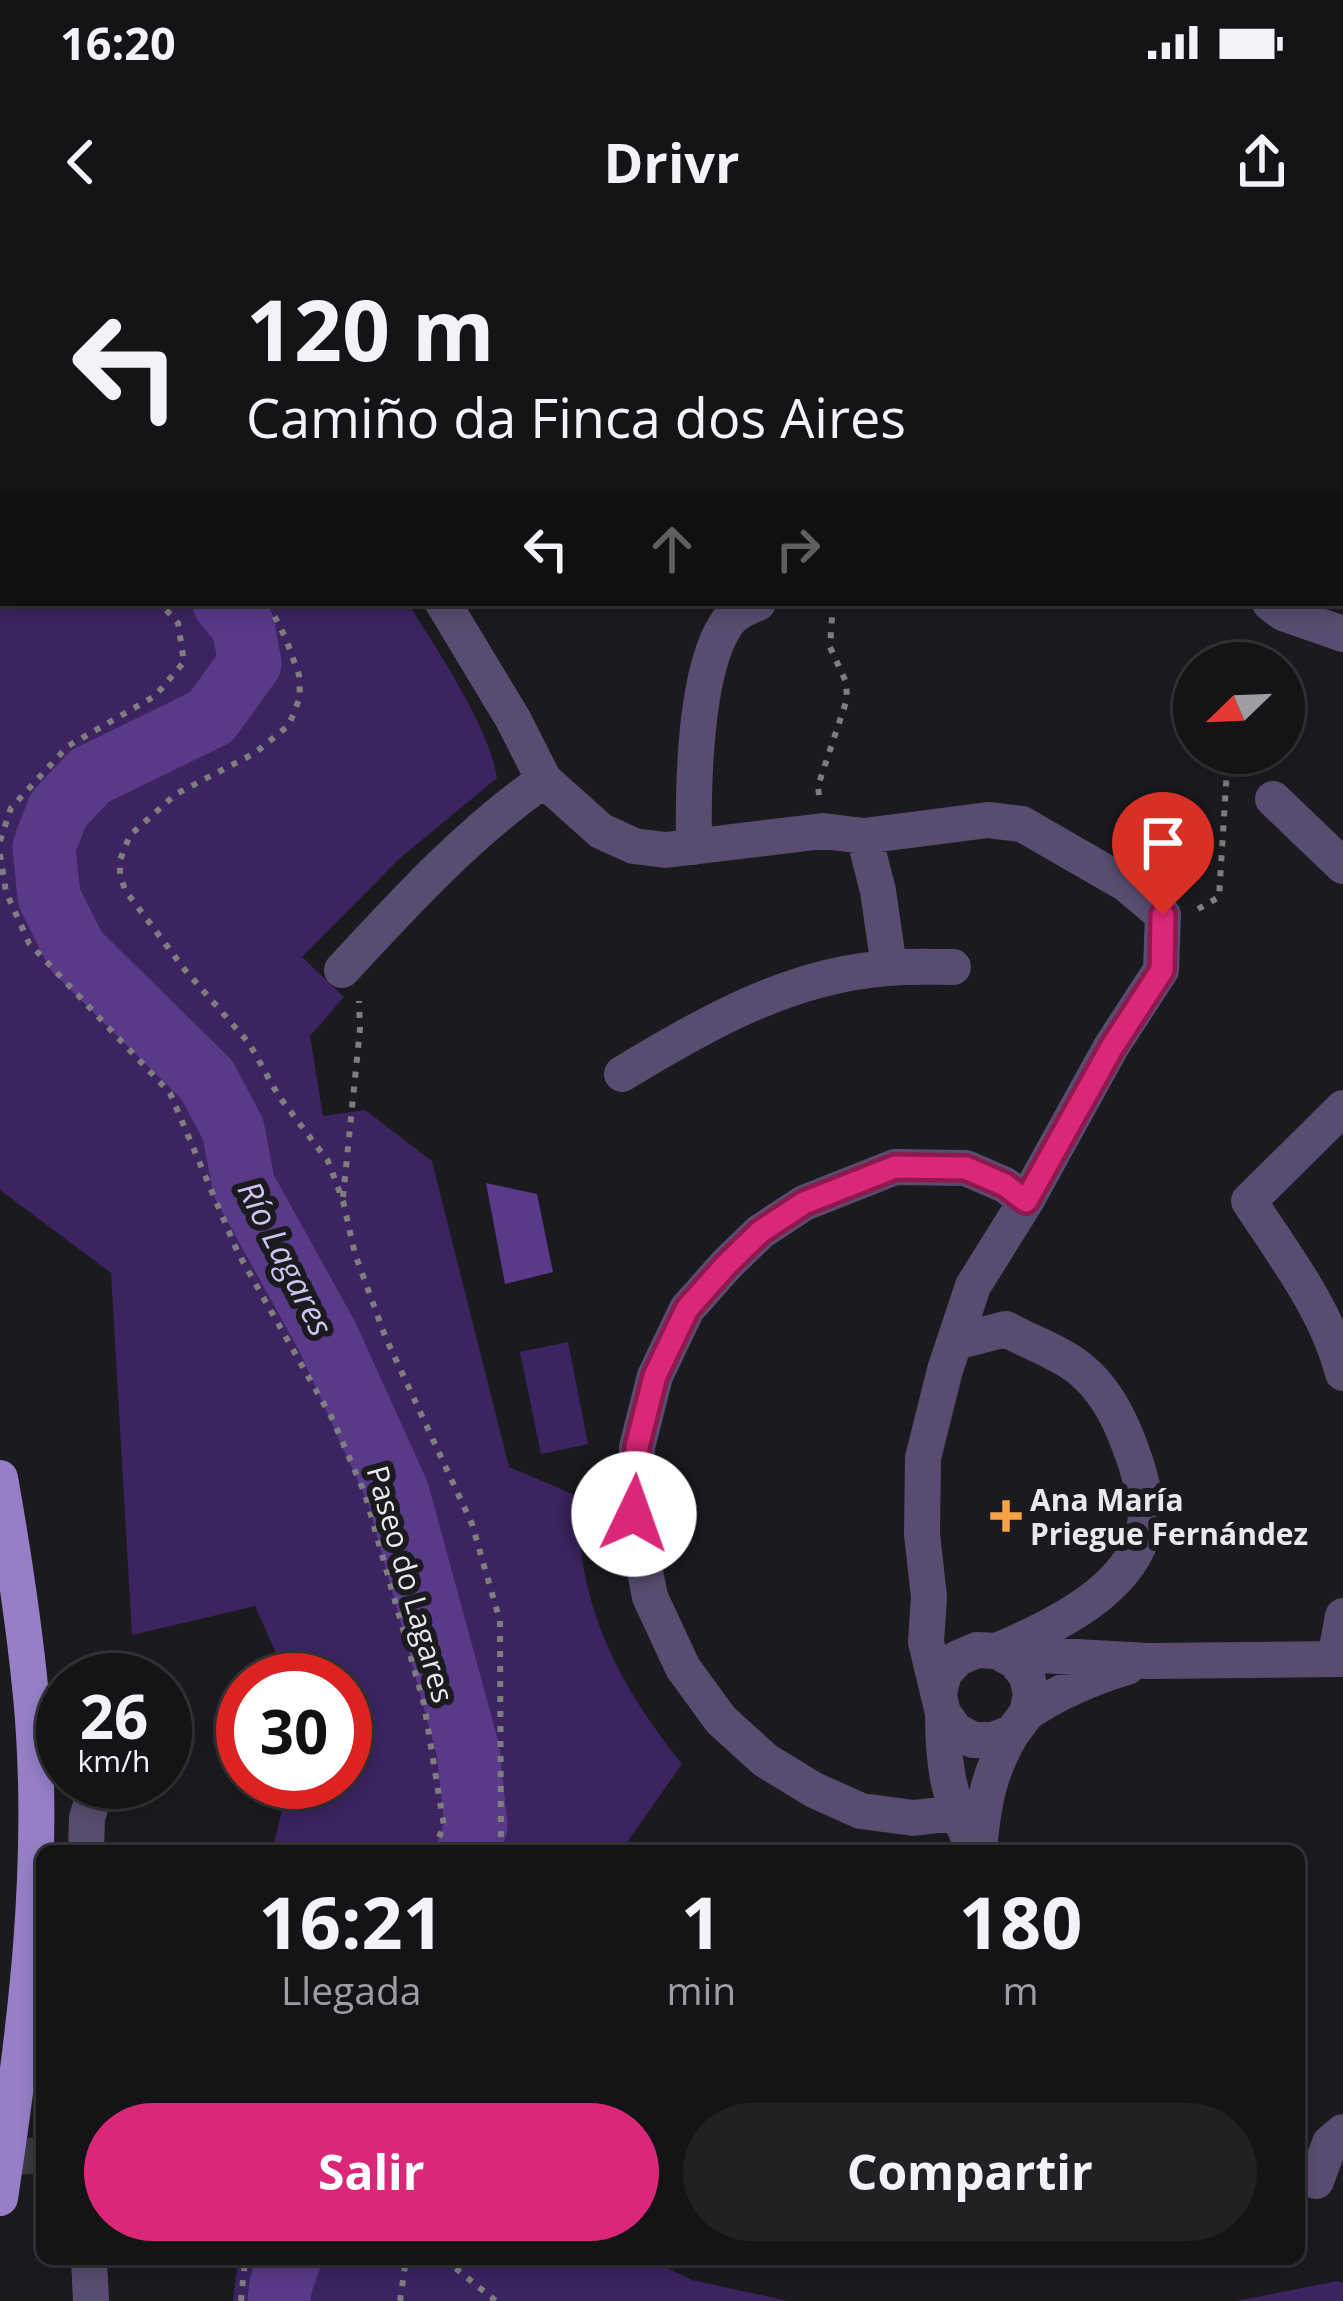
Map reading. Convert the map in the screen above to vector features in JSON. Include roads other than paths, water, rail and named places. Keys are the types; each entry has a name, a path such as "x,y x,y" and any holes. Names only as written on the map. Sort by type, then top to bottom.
{"main road":[{"path":"0,1478 32,1699 36,1800 32,1944 0,2198"}],"street":[{"path":"445,606 544,780 602,831 634,846 666,850 823,831 865,836 988,820 1022,824 1126,884 1163,915 1162,970 973,1286 922,1459 922,1534 929,1598 926,1642 941,1703 955,1730 973,1740 993,1740 1050,1697 1089,1678 1148,1660"},
{"path":"694,847 701,693 714,648 729,619 753,606"},
{"path":"1274,606 1343,634"},
{"path":"342,970 422,884 504,808 544,780"},
{"path":"1273,799 1343,866"},
{"path":"865,836 889,968"},
{"path":"622,1074 691,1032 769,995 844,974 953,967"},
{"path":"1343,1108 1249,1201 1304,1285 1343,1373"},
{"path":"956,1813 914,1818 861,1811 765,1760 722,1720 683,1668 650,1597 634,1514 637,1447 655,1376 687,1309 760,1232 804,1203 895,1167 966,1168 1005,1185 1026,1201"},
{"path":"955,1342 1006,1330 1079,1368 1114,1407 1138,1468 1145,1523 1128,1566 1090,1602 996,1654"},
{"path":"929,1598 952,1636 996,1654 1027,1676 1031,1695 995,1761 979,1845"},
{"path":"975,1845 956,1813 943,1759 944,1673 958,1658 1040,1654 1148,1660 1339,1659 1343,1616"},
{"path":"86,1845 90,1809"},
{"path":"1319,2184 1330,2143 1343,2132"},
{"path":"88,2265 91,2301"}],"waterway":[{"name":"Río Lagares","path":"226,606 243,626 250,663 211,717 90,776 58,810 44,847 49,897 76,951 207,1080 233,1129 244,1186 328,1338 398,1493 468,1750 476,1826 470,1845"},
{"name":"Río Lagares","path":"279,2301 288,2265"}],"tunnel":[{"path":"0,2158 36,2155"}],"place":[{"name":"Ana María Priegue Fernández","path":"1006,1516"}]}
